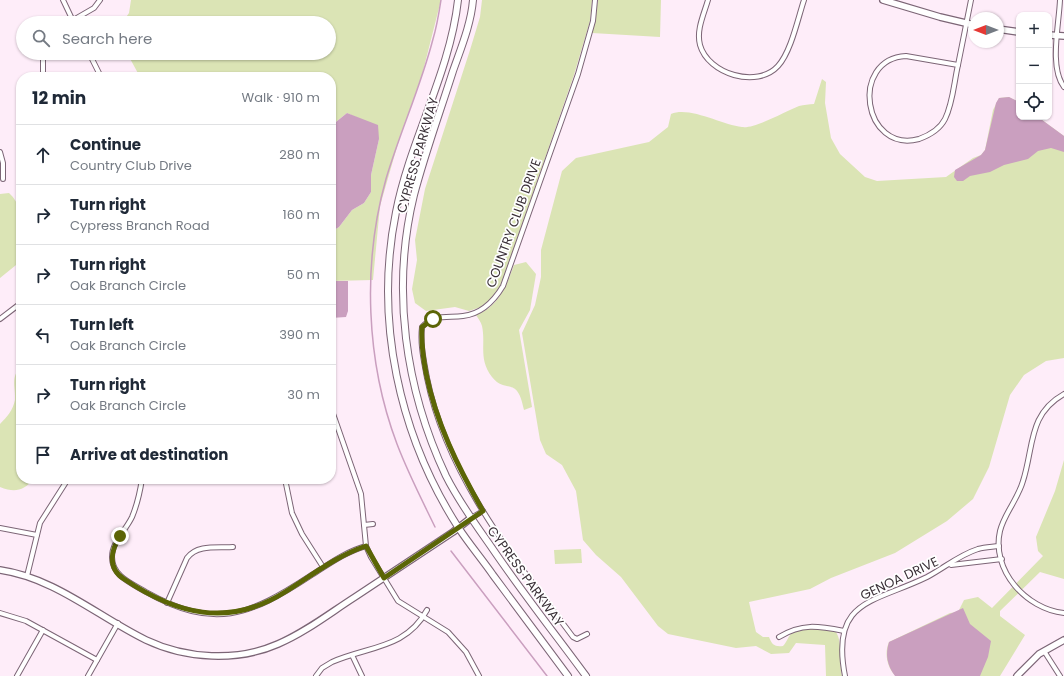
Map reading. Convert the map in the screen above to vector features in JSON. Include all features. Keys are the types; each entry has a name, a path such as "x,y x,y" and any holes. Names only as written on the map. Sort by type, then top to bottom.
{"main road":[{"name":"CYPRESS PARKWAY","path":"458,0 451,37 406,172 396,213 390,251 388,292 390,338 397,383 405,411 436,489 459,528 568,676"},
{"name":"CYPRESS PARKWAY","path":"473,0 464,38 426,154 414,196 406,237 403,284 404,318 414,390 427,430 447,477 471,518 586,676"}],"street":[{"path":"63,0 70,16"},
{"path":"82,16 94,8 100,0"},
{"name":"COUNTRY CLUB DRIVE","path":"587,634 577,639 573,637 522,569 483,511 459,469 444,434 430,392 422,349 422,327 427,322 439,317 464,316 483,310 496,297 503,286 578,74 593,21 595,0"},
{"path":"708,0 699,28 700,42 703,53 709,62 722,69 752,78 767,74 782,61 804,0"},
{"path":"883,0 966,23"},
{"path":"958,65 906,56 893,58 885,62 876,73 869,95 870,107 877,124 889,135 905,140 921,138 936,131 946,115 958,65 971,0"},
{"path":"1060,0 1061,36 1057,72 1064,87"},
{"path":"1004,30 1016,32"},
{"path":"43,60 43,72"},
{"path":"92,60 98,72"},
{"path":"0,152 4,163 3,179"},
{"path":"0,319 16,307"},
{"path":"1064,394 1048,405 1037,421 1024,479 1017,500 1002,526 999,546 1002,559 1010,579 1028,599 1046,609 1064,613"},
{"path":"336,422 359,488 366,546 394,596 403,605 437,624 457,641 466,652 479,676"},
{"path":"27,576 37,535 43,519 65,484"},
{"path":"141,484 134,512 113,549 112,563 115,570 122,578 167,603 187,610 200,613 221,614 240,612 269,602 349,551 366,546"},
{"path":"286,484 292,513 302,534 323,567"},
{"path":"0,570 27,576 54,586 147,640 173,650 210,656 235,654 266,648 290,638 384,578 483,511"},
{"path":"364,525 373,524"},
{"path":"0,528 37,535"},
{"name":"GENOA DRIVE","path":"845,676 843,653 844,631 856,610 864,604 925,578 970,552 999,546"},
{"path":"167,603 187,558 192,552 203,548 233,547"},
{"name":"GENOA DRIVE","path":"948,566 1002,559"},
{"path":"316,676 322,668 332,662 401,638 416,627 427,610"},
{"path":"0,613 26,621 97,660"},
{"path":"88,676 118,623"},
{"path":"779,637 792,629 811,626 821,626 844,631"},
{"path":"17,676 43,630"},
{"path":"1017,676 1027,664 1044,651 1064,640"},
{"path":"1044,651 1060,676"},
{"path":"352,655 362,676"}],"green space":[{"path":"131,0 441,0 422,75 399,140 380,206 373,280 336,281 336,229 352,210 364,203 371,192 371,175 379,139 358,118 347,113 336,122 336,72 137,72 131,60 336,60 336,16 127,16 129,13"},
{"path":"482,0 592,0 590,21 574,75 501,285 494,296 481,307 469,311 455,307 426,311 415,303 412,289 417,260 415,240 425,189 480,17"},
{"path":"598,0 661,0 660,37 592,33"},
{"path":"822,79 826,82 825,103 831,138 840,154 865,177 877,181 946,177 973,158 981,155 985,150 993,110 999,98 1009,97 1016,100 1016,120 1042,120 1064,136 1064,358 1046,361 1024,375 1010,395 989,467 973,499 947,521 895,553 831,578 810,589 749,602 756,632 763,637 769,637 771,642 776,646 783,646 792,633 802,629 836,632 840,647 842,676 826,676 825,645 796,643 789,653 771,654 756,646 736,648 668,634 658,626 621,577 596,555 583,540 576,491 562,465 546,454 540,440 522,333 535,305 541,277 541,250 562,171 576,158 649,142 668,127 671,114 679,112 697,114 734,126 748,127 799,106 814,104"},
{"path":"9,193 16,202 16,265 0,278 0,194"},
{"path":"526,262 536,274 530,310 519,330 532,407 524,410 518,392 514,388 497,382 488,370 485,364 483,352 482,326 476,315 484,311 496,301 505,288 514,265"},
{"path":"16,375 16,484 28,484 18,490 10,490 0,487 0,424 5,419 14,404"},
{"path":"1064,460 1064,579 1040,572 1000,611 1000,616 1025,635 1000,676 896,676 890,669 887,660 887,646 889,642 950,613 958,612 964,600 978,597 992,608 1043,556 1038,551 1036,537 1055,491"},
{"path":"581,549 582,563 555,564 554,550"}],"shaded area":[{"path":"1009,97 1016,100 1016,120 1042,120 1064,136 1064,152 1051,148 1038,151 1028,159 1004,165 990,172 970,176 963,181 957,181 954,177 955,170 981,155 985,150 996,103 999,98"},
{"path":"347,113 378,125 379,139 371,175 371,192 364,203 352,210 336,229 336,122"},
{"path":"336,281 348,281 348,311 346,317 336,318"},
{"path":"963,608 970,624 991,641 988,657 980,676 895,676 890,668 888,660 887,651 889,642"}],"waterway":[{"path":"435,527 401,455 387,413 379,380 374,347 371,313 371,279 373,245 378,211 386,179 428,57 436,29 441,0"},
{"path":"451,551 547,676"}],"route":[{"path":"120,536 113,549 112,559 115,570 122,578 172,606 194,612 221,614 248,610 269,602 349,551 366,546 384,578 459,528 471,518 483,511 459,469 444,434 430,392 421,336 422,327 433,319"}]}
